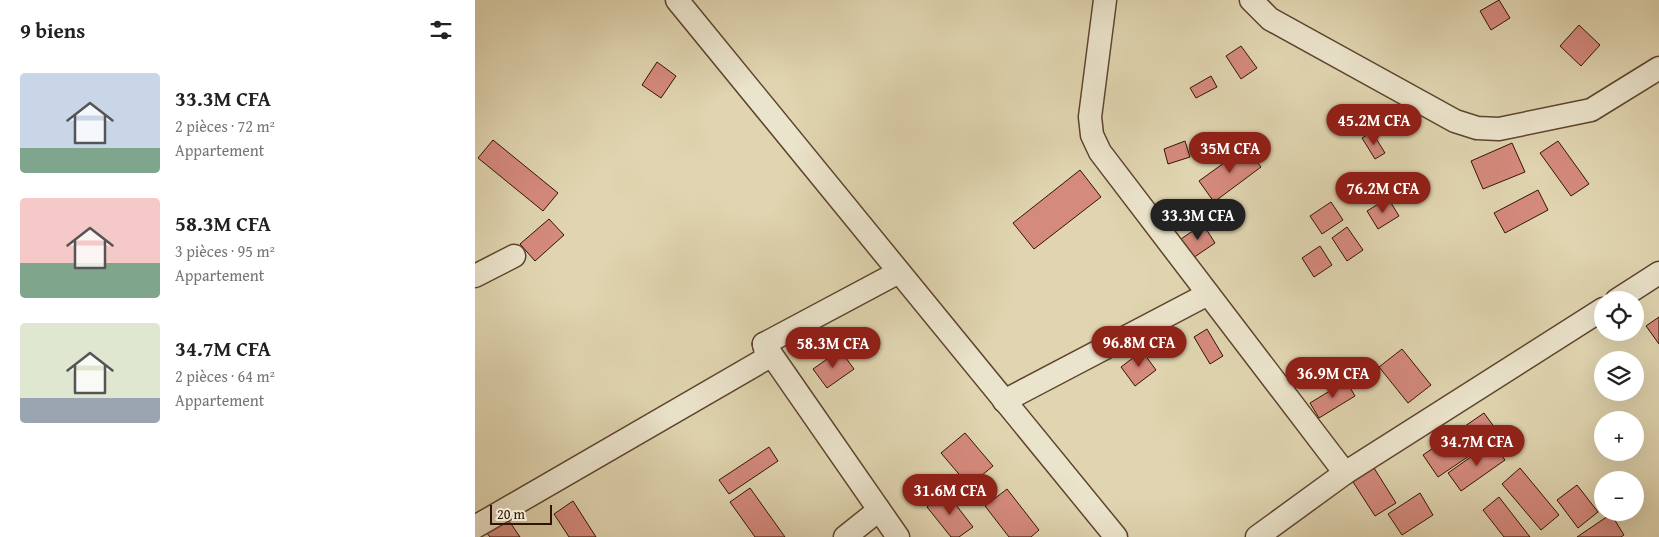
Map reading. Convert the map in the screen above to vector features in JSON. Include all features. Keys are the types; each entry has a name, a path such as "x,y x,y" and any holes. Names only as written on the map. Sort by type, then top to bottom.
{"street":[{"path":"677,0 1116,537"},
{"path":"1105,0 1090,117 1092,135 1100,152 1345,473"},
{"path":"1251,0 1270,19 1455,121 1477,128 1499,129 1591,110 1659,68"},
{"path":"475,276 514,256"},
{"path":"764,344 899,272"},
{"path":"1631,291 1659,273"},
{"path":"1004,400 1208,294"},
{"path":"1257,537 1345,473 1594,315"},
{"path":"764,344 898,537"},
{"path":"475,527 767,358 764,344"},
{"path":"845,537 879,510"}],"building":[{"path":"1499,0 1510,18 1491,30 1480,11"},
{"path":"1579,25 1600,45 1581,66 1560,46"},
{"path":"1241,46 1257,68 1241,79 1226,56"},
{"path":"657,62 676,76 661,98 642,85"},
{"path":"1211,76 1217,87 1196,98 1190,88"},
{"path":"1372,132 1385,153 1375,159 1362,138"},
{"path":"493,140 558,193 543,211 478,158"},
{"path":"1185,141 1190,157 1168,164 1164,149"},
{"path":"1558,141 1589,184 1571,196 1540,153"},
{"path":"1512,143 1525,172 1483,189 1471,161"},
{"path":"1246,147 1261,167 1214,202 1199,181"},
{"path":"1080,170 1101,197 1034,249 1013,223"},
{"path":"1538,190 1548,210 1505,233 1494,213"},
{"path":"1388,198 1399,216 1378,229 1367,211"},
{"path":"1331,202 1343,220 1322,234 1310,216"},
{"path":"549,219 564,235 535,261 520,244"},
{"path":"1203,224 1215,243 1193,258 1181,239"},
{"path":"1347,227 1363,250 1347,261 1332,238"},
{"path":"1320,246 1332,265 1314,277 1302,258"},
{"path":"1659,317 1659,344 1646,326"},
{"path":"1207,329 1223,356 1210,364 1194,337"},
{"path":"1402,349 1431,385 1408,403 1379,367"},
{"path":"840,350 854,369 827,388 813,369"},
{"path":"1142,351 1156,370 1135,386 1121,367"},
{"path":"1346,381 1355,396 1319,418 1310,403"},
{"path":"1484,413 1500,435 1438,477 1423,455"},
{"path":"965,433 993,466 969,486 941,453"},
{"path":"1492,442 1505,460 1461,491 1448,473"},
{"path":"769,447 778,461 729,494 719,480"},
{"path":"1374,468 1396,503 1375,516 1353,482"},
{"path":"1520,468 1559,515 1541,530 1502,484"},
{"path":"1577,485 1594,507 1594,515 1578,528 1557,500"},
{"path":"750,488 785,537 755,537 730,502"},
{"path":"1007,489 1039,530 1031,537 1009,537 985,506"},
{"path":"946,492 973,527 959,537 951,537 927,507"},
{"path":"1420,493 1433,515 1402,535 1388,514"},
{"path":"1499,497 1530,537 1504,537 1483,510"},
{"path":"573,501 596,537 569,537 554,514"},
{"path":"507,518 520,537 490,537 486,532"},
{"path":"1601,521 1615,521 1624,535 1621,537 1577,537"}]}
